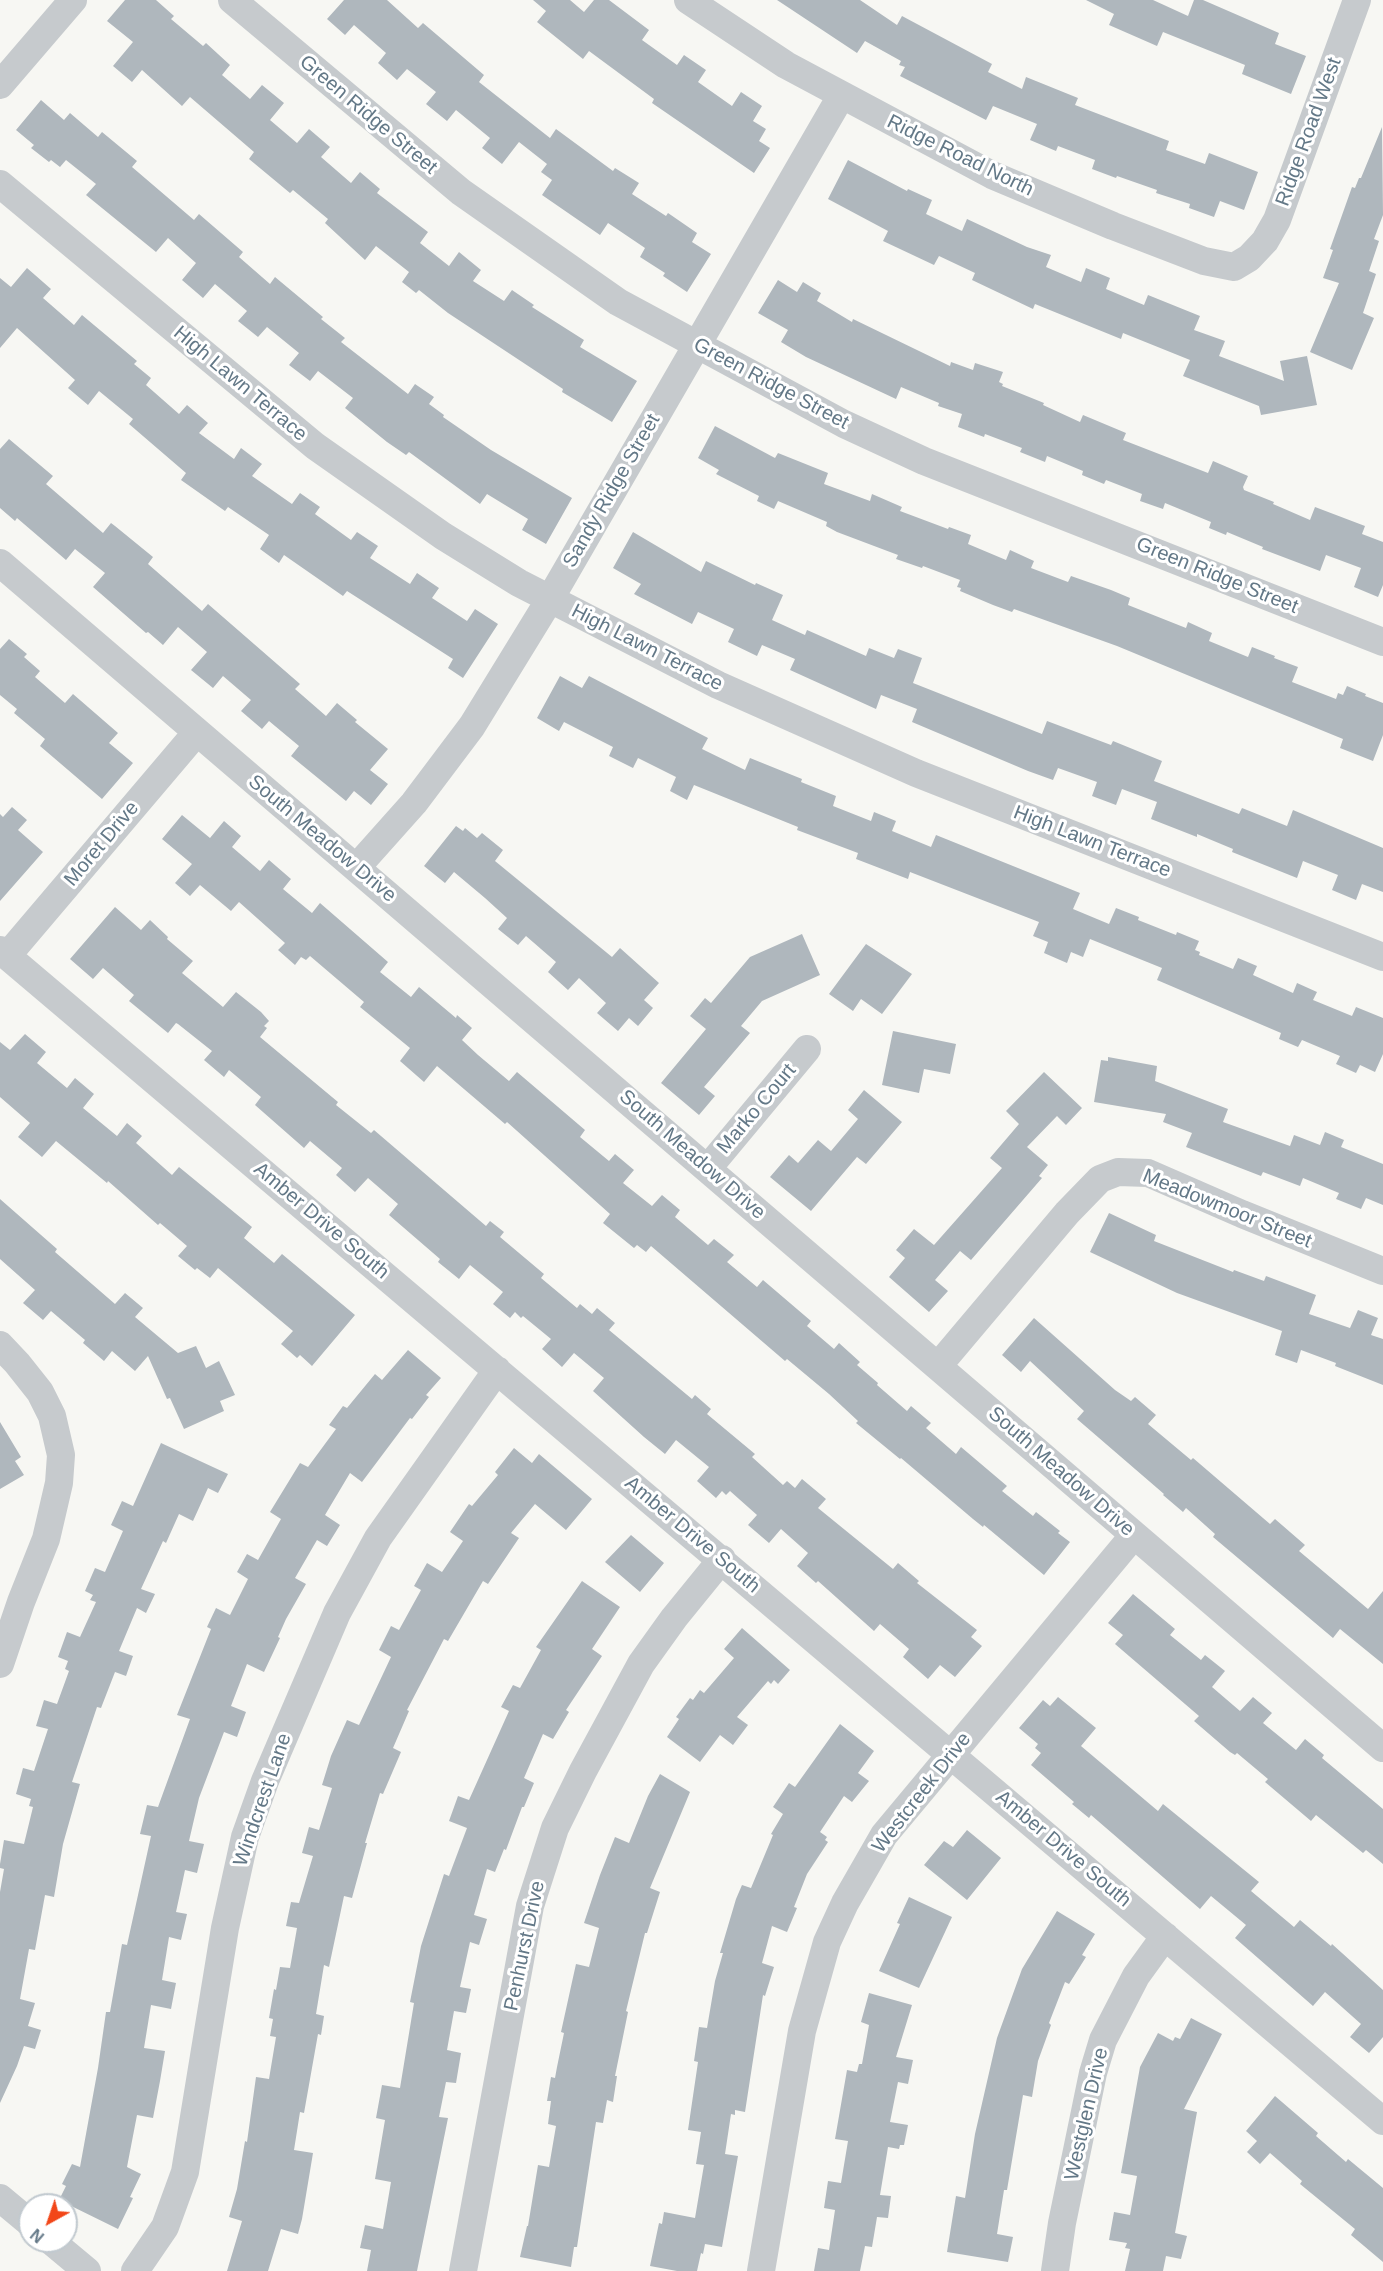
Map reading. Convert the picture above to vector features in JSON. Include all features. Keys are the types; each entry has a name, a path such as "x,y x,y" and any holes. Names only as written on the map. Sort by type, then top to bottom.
{"street":[{"path":"0,85 73,0"},
{"name":"Green Ridge Street","path":"232,0 461,192 618,302 844,424 924,460 1383,642"},
{"name":"Ridge Road North","path":"688,0 786,65 992,175 1204,261 1234,267 1250,258"},
{"name":"Ridge Road West","path":"1250,258 1265,241 1277,220 1357,0"},
{"name":"Sandy Ridge Street","path":"356,868 414,803 472,726 550,599 841,96"},
{"name":"High Lawn Terrace","path":"0,184 315,446 443,536 519,583 718,685 916,773 1383,957"},
{"name":"South Meadow Drive","path":"0,563 1383,1748"},
{"name":"Moret Drive","path":"4,953 197,732"},
{"name":"Amber Drive South","path":"4,953 1383,2121"},
{"name":"Marko Court","path":"708,1168 807,1049"},
{"name":"Meadowmoor Street","path":"938,1366 1067,1213 1100,1179 1118,1172 1148,1173 1383,1271"},
{"path":"0,1345 40,1392 52,1416 61,1455 59,1483 46,1539 0,1664"},
{"name":"Windcrest Lane","path":"135,2271 165,2227 185,2172 225,1928 245,1837 265,1781 337,1613 378,1538 497,1370"},
{"name":"Westcreek Drive","path":"761,2271 802,2031 827,1941 845,1903 884,1834 1134,1535"},
{"name":"Penhurst Drive","path":"463,2271 530,1906 555,1828 641,1664 674,1618 722,1560"},
{"name":"Westglen Drive","path":"1055,2271 1062,2223 1093,2073 1103,2040 1136,1976 1165,1936"},
{"path":"0,2198 18,2213"},
{"path":"65,2253 87,2271"}],"building":[{"path":"125,0 156,0 174,16 171,19 203,46 206,43 230,65 222,75 250,99 262,85 284,103 270,120 297,143 309,129 330,147 321,157 351,183 360,172 380,189 377,193 428,232 420,243 449,266 459,252 481,270 473,281 504,301 512,290 534,305 532,307 584,340 580,347 637,381 612,422 562,392 563,389 448,313 419,290 416,293 402,282 409,272 376,246 365,260 325,223 328,219 293,190 290,193 249,159 254,152 190,97 182,106 142,70 132,82 113,66 133,42 107,21"},
{"path":"344,0 387,0 418,28 423,23 484,75 479,82 550,138 556,129 613,171 615,168 639,183 632,194 666,216 668,213 697,233 692,242 711,254 687,292 663,276 665,273 640,257 645,248 608,223 600,235 542,195 552,180 541,172 547,164 519,142 502,164 482,148 490,138 456,110 447,121 426,104 436,92 407,69 397,80 378,63 386,53 354,25 345,35 327,19"},
{"path":"533,0 570,0 584,12 594,0 609,0 649,30 642,40 677,65 684,55 706,70 698,82 732,106 741,92 762,106 753,121 766,129 759,141 770,148 754,173 652,103 654,99 589,51 583,59 537,22 546,11"},
{"path":"777,0 860,0 897,25 902,16 992,64 988,72 1022,89 1026,77 1078,98 1075,105 1169,141 1166,150 1205,164 1209,153 1258,172 1244,210 1220,201 1214,217 1189,208 1190,204 1156,193 1157,190 1092,169 1095,160 1058,146 1056,151 1030,140 1037,124 993,106 986,120 900,76 905,67 899,65 901,61 865,41 857,53"},
{"path":"1086,0 1153,0 1188,16 1194,0 1203,0 1279,33 1275,44 1306,56 1291,94 1242,74 1245,65 1163,32 1157,46 1109,25 1114,14"},
{"path":"41,100 64,120 70,113 98,137 102,132 137,161 132,167 194,220 199,214 243,252 239,257 270,284 275,277 345,338 341,342 408,394 415,384 434,397 429,404 444,415 443,417 491,450 572,498 546,544 522,530 528,519 487,494 480,504 409,452 406,455 387,442 345,408 353,398 318,371 310,381 289,365 299,353 267,327 258,337 238,321 247,311 215,284 203,298 182,280 196,263 168,238 156,252 86,195 96,184 66,160 60,167 51,160 49,162 31,148 34,145 16,130"},
{"path":"1382,127 1383,215 1374,239 1379,241 1369,271 1376,274 1363,313 1374,318 1352,370 1310,352 1339,283 1323,278 1333,250 1330,249 1352,187 1355,188 1361,178"},
{"path":"848,160 907,191 908,189 932,200 926,214 962,231 967,219 1027,247 1051,255 1046,267 1081,282 1086,268 1110,278 1106,289 1144,305 1148,295 1200,316 1194,330 1225,341 1219,356 1284,381 1280,361 1307,356 1317,405 1261,415 1259,406 1183,376 1190,360 1123,333 1121,339 1035,304 1033,309 972,280 975,273 939,256 934,265 883,241 888,231 828,199"},
{"path":"27,268 51,289 43,298 74,325 82,315 137,361 134,364 151,378 146,385 179,414 187,405 208,423 199,433 234,459 241,448 262,464 252,476 292,504 300,493 320,507 315,514 351,540 357,532 378,546 370,558 410,584 417,573 439,588 432,598 467,621 475,609 498,624 463,678 448,668 453,659 347,591 343,596 284,555 279,563 260,549 269,535 228,507 225,511 181,480 186,473 129,424 133,419 99,391 88,405 68,388 75,380 17,328 0,348 0,278 11,287"},
{"path":"778,280 797,292 803,282 821,293 817,301 852,322 853,319 950,366 951,362 973,370 975,363 1003,372 999,382 1003,384 1002,386 1044,403 1043,405 1080,422 1083,415 1126,433 1123,440 1208,473 1213,461 1248,476 1244,490 1310,520 1315,507 1365,526 1362,534 1383,542 1383,585 1378,597 1354,587 1361,568 1326,555 1320,571 1262,549 1263,547 1227,532 1226,535 1209,528 1211,522 1165,503 1163,509 1140,501 1142,494 1106,480 1104,484 1082,475 1083,471 1047,456 1045,462 1020,452 1022,448 958,427 962,414 938,406 939,403 901,387 896,399 806,357 781,342 788,330 758,313"},
{"path":"715,426 775,458 778,453 828,473 824,484 870,501 872,494 902,507 900,511 971,535 968,544 1006,560 1010,550 1034,561 1031,568 1068,582 1071,576 1111,590 1130,598 1128,605 1186,628 1188,622 1212,633 1209,641 1248,657 1252,647 1275,656 1274,658 1298,667 1292,682 1336,699 1338,693 1343,695 1347,686 1366,694 1365,696 1383,703 1383,735 1373,761 1340,748 1343,739 1117,646 1014,609 1012,612 993,605 960,591 961,588 957,587 960,580 896,559 898,555 837,532 826,526 827,522 778,501 774,509 757,501 759,496 716,474 719,470 698,458"},
{"path":"9,439 53,476 46,484 103,533 111,523 153,557 148,564 202,611 208,604 300,684 295,689 326,716 337,703 357,720 355,722 388,749 370,770 388,784 371,805 354,791 346,801 291,756 299,746 269,721 262,729 241,711 251,700 223,676 213,688 191,670 207,652 178,627 163,645 93,587 105,573 75,549 66,560 17,518 15,521 0,508 0,449"},
{"path":"633,532 701,572 706,561 755,585 756,583 783,595 772,620 805,635 807,630 866,656 869,648 894,658 898,649 922,658 913,683 1042,734 1047,721 1111,745 1113,741 1162,761 1154,781 1239,814 1242,808 1287,826 1293,810 1383,848 1383,892 1362,884 1356,900 1332,890 1338,875 1303,861 1297,878 1232,852 1233,849 1197,834 1197,837 1151,819 1157,802 1122,789 1116,805 1092,796 1097,782 1058,768 1053,780 1028,771 912,722 917,709 881,695 876,709 790,670 795,659 762,645 757,656 728,642 734,629 698,612 692,624 634,594 641,584 613,568"},
{"path":"9,639 27,654 24,657 40,671 35,677 65,703 73,694 118,733 109,743 133,763 102,799 40,746 45,739 14,713 17,709 0,695 0,649"},
{"path":"560,676 582,688 589,676 708,738 702,749 745,770 750,758 802,779 801,782 836,796 833,806 871,821 874,812 896,821 892,831 931,847 936,835 1080,893 1073,909 1109,924 1116,908 1139,917 1138,920 1176,935 1177,932 1199,941 1195,950 1200,952 1199,955 1233,969 1238,958 1257,966 1253,975 1293,993 1297,983 1317,992 1313,1000 1352,1016 1356,1007 1383,1018 1383,1054 1375,1072 1360,1065 1356,1073 1336,1064 1340,1056 1302,1040 1298,1047 1279,1039 1281,1033 1157,980 1162,968 1090,939 1083,957 1071,952 1067,963 1044,953 1048,942 1033,936 1039,922 910,872 908,879 856,859 858,853 797,830 798,827 694,785 687,800 670,791 676,777 638,758 633,768 609,756 613,747 564,722 559,731 537,718"},
{"path":"12,807 27,820 18,830 43,852 0,901 0,814 3,817"},
{"path":"182,815 210,838 224,821 241,836 232,847 260,871 269,860 291,879 283,889 312,913 320,903 388,962 380,972 411,997 419,987 456,1018 457,1015 472,1028 462,1040 478,1055 509,1081 517,1072 585,1130 580,1137 609,1161 615,1154 634,1170 623,1183 652,1206 662,1195 680,1210 675,1217 708,1245 714,1239 734,1255 727,1262 757,1287 763,1280 811,1321 807,1326 834,1349 839,1343 860,1362 857,1365 878,1383 877,1385 907,1411 911,1406 931,1423 926,1428 956,1454 961,1447 1007,1486 1002,1491 1033,1516 1036,1512 1060,1531 1058,1533 1070,1542 1044,1575 856,1423 858,1421 829,1394 787,1359 785,1361 651,1246 646,1252 637,1245 634,1248 603,1223 610,1214 507,1122 505,1124 437,1066 424,1082 400,1061 410,1048 360,1007 364,1002 310,956 306,960 301,957 295,965 278,950 285,943 239,902 231,911 200,885 190,896 175,883 192,864 162,839"},
{"path":"456,826 463,831 465,828 477,838 482,833 503,850 495,861 612,957 620,948 659,983 644,1000 653,1008 638,1026 629,1018 618,1031 597,1013 606,1003 579,978 568,990 548,972 556,962 526,936 518,945 498,929 507,918 485,898 454,872 445,883 424,866"},
{"path":"115,907 141,930 150,920 168,937 167,939 193,961 182,973 223,1007 236,992 261,1012 269,1021 264,1026 267,1028 260,1037 338,1102 336,1105 371,1133 374,1130 486,1226 490,1221 504,1232 500,1237 544,1274 541,1278 577,1308 580,1304 592,1314 597,1308 615,1323 609,1330 692,1399 695,1395 711,1409 707,1414 755,1454 752,1457 783,1485 787,1481 795,1488 802,1479 826,1499 818,1508 893,1569 898,1563 919,1581 917,1583 977,1630 971,1637 982,1646 955,1677 940,1665 928,1679 903,1657 909,1649 880,1624 874,1631 818,1581 816,1583 797,1566 808,1553 781,1529 769,1543 748,1525 757,1515 730,1491 726,1495 722,1491 716,1498 697,1481 709,1467 676,1440 665,1454 644,1437 593,1391 604,1378 574,1353 562,1367 542,1349 551,1339 523,1316 521,1318 515,1312 510,1318 493,1304 503,1292 470,1265 459,1279 438,1262 440,1259 389,1215 398,1204 368,1178 355,1192 336,1175 342,1168 310,1141 304,1148 255,1105 261,1097 229,1070 224,1077 204,1060 212,1051 176,1023 168,1033 129,1001 134,995 103,968 93,979 70,959"},
{"path":"802,934 820,975 762,1001 741,1026 750,1033 704,1087 715,1096 699,1115 661,1083 706,1029 690,1016 705,998 711,1003 750,957"},
{"path":"866,944 912,974 882,1014 861,999 853,1011 829,994"},
{"path":"893,1031 956,1044 950,1074 924,1069 919,1093 882,1085"},
{"path":"25,1034 46,1052 37,1063 67,1088 75,1078 94,1094 83,1108 117,1136 127,1123 142,1136 136,1143 172,1175 179,1167 252,1227 244,1238 274,1263 282,1254 355,1315 312,1366 300,1355 297,1358 281,1344 293,1331 218,1268 210,1278 197,1268 195,1270 178,1256 187,1246 160,1223 158,1225 108,1181 107,1183 56,1141 42,1157 18,1137 30,1123 0,1097 0,1042 10,1050"},
{"path":"1108,1057 1157,1066 1155,1081 1228,1109 1223,1122 1290,1146 1294,1135 1320,1145 1325,1132 1344,1140 1341,1147 1383,1164 1383,1205 1366,1198 1361,1209 1336,1199 1339,1193 1303,1178 1300,1186 1263,1172 1261,1176 1186,1147 1192,1133 1163,1122 1166,1114 1094,1102 1101,1060 1108,1061"},
{"path":"1044,1072 1082,1108 1066,1125 1057,1116 1027,1147 1048,1165 1039,1176 1042,1178 971,1260 960,1251 935,1280 948,1291 929,1312 889,1277 905,1258 896,1250 914,1229 934,1245 1002,1168 990,1158 1019,1124 1006,1111"},
{"path":"864,1090 902,1122 866,1164 857,1157 811,1211 770,1177 789,1155 798,1163 818,1140 831,1151 858,1119 848,1110"},
{"path":"0,1199 57,1249 55,1252 115,1304 125,1293 143,1308 135,1317 178,1353 196,1346 206,1368 219,1361 235,1395 220,1401 224,1411 184,1429 170,1398 167,1399 148,1356 135,1371 112,1351 104,1361 83,1343 85,1340 51,1311 43,1320 23,1303 35,1290 0,1259"},
{"path":"1109,1213 1156,1235 1154,1241 1233,1272 1234,1270 1264,1281 1266,1276 1316,1295 1309,1314 1350,1328 1358,1310 1378,1318 1371,1335 1383,1339 1383,1385 1301,1350 1297,1363 1275,1355 1282,1331 1177,1293 1090,1252"},
{"path":"1034,1318 1115,1390 1131,1401 1135,1397 1156,1415 1148,1424 1191,1460 1193,1458 1270,1524 1275,1519 1305,1545 1299,1551 1368,1609 1383,1591 1383,1664 1340,1629 1333,1638 1213,1537 1215,1534 1186,1508 1183,1512 1163,1495 1077,1419 1084,1411 1030,1361 1021,1372 1002,1355"},
{"path":"408,1350 441,1378 426,1395 429,1397 412,1419 410,1418 362,1482 350,1473 325,1515 340,1525 327,1546 317,1540 295,1578 306,1584 286,1619 264,1672 247,1664 231,1706 246,1712 237,1737 224,1732 199,1798 189,1841 204,1844 197,1873 185,1870 176,1912 187,1914 181,1940 169,1937 162,1980 176,1983 171,2009 151,2005 144,2048 165,2051 160,2081 153,2118 137,2115 127,2167 141,2174 130,2197 133,2198 118,2229 78,2209 78,2193 62,2193 66,2186 62,2184 72,2164 80,2167 106,2012 110,2012 122,1944 127,1945 151,1836 140,1834 147,1805 158,1807 190,1719 177,1715 211,1629 207,1627 216,1608 230,1615 248,1579 237,1572 247,1554 258,1560 281,1519 270,1512 300,1463 308,1467 336,1429 329,1425 343,1406 347,1408 375,1374 382,1380"},
{"path":"0,1422 21,1457 15,1461 24,1475 0,1489"},
{"path":"161,1443 228,1474 218,1493 208,1488 193,1521 179,1514 166,1543 163,1541 141,1589 155,1594 146,1613 137,1608 119,1651 133,1656 126,1676 115,1672 101,1708 97,1707 72,1782 80,1784 63,1844 54,1897 45,1895 35,1950 29,1949 20,1999 35,2003 28,2026 41,2030 35,2049 24,2046 0,2103 0,1892 4,1869 0,1868 0,1864 4,1840 24,1844 33,1807 29,1806 31,1799 16,1794 23,1768 34,1771 48,1729 36,1726 44,1700 57,1704 69,1671 65,1669 68,1661 58,1657 67,1632 80,1637 96,1602 90,1600 93,1595 85,1591 95,1568 105,1572 123,1531 111,1525 122,1501 133,1506"},
{"path":"514,1448 532,1463 539,1454 592,1499 566,1530 535,1504 511,1533 519,1538 488,1584 483,1581 448,1641 444,1639 407,1710 409,1711 393,1748 401,1752 383,1794 380,1793 352,1898 344,1896 329,1967 324,1965 316,2014 324,2016 321,2035 318,2034 304,2113 300,2112 294,2150 313,2153 298,2234 281,2229 268,2271 227,2271 242,2221 229,2217 237,2189 245,2141 247,2142 256,2077 269,2079 276,2037 270,2036 273,2019 269,2018 274,1989 276,1990 280,1967 290,1968 297,1928 286,1926 291,1902 299,1903 313,1856 302,1853 309,1827 319,1830 332,1788 322,1785 331,1756 347,1720 359,1725 391,1657 379,1650 391,1626 399,1630 421,1590 414,1586 427,1563 442,1572 463,1541 450,1532 469,1504 472,1506 498,1475 495,1472"},
{"path":"631,1535 664,1563 640,1592 605,1562"},
{"path":"582,1581 620,1607 592,1649 602,1656 566,1710 569,1712 553,1739 543,1734 524,1778 534,1783 495,1872 487,1869 474,1915 487,1919 479,1945 470,1942 460,1987 471,1989 466,2013 454,2011 447,2050 461,2053 456,2083 446,2082 439,2117 448,2118 417,2271 367,2271 371,2250 360,2248 365,2225 383,2229 391,2182 375,2179 385,2120 376,2118 382,2085 400,2088 414,2003 410,2002 421,1946 444,1874 449,1876 467,1828 449,1821 458,1796 469,1800 509,1711 501,1707 513,1685 520,1688 541,1650 536,1647"},
{"path":"1133,1594 1175,1629 1170,1635 1201,1660 1205,1655 1225,1671 1212,1687 1240,1711 1253,1697 1272,1713 1263,1723 1296,1750 1305,1739 1324,1755 1322,1758 1383,1809 1383,1864 1366,1850 1363,1853 1316,1815 1311,1821 1265,1782 1268,1779 1237,1753 1235,1755 1230,1752 1194,1721 1199,1716 1115,1644 1123,1635 1108,1623"},
{"path":"742,1628 790,1670 778,1684 774,1680 771,1684 768,1681 737,1717 748,1725 733,1745 720,1735 700,1762 667,1737 679,1719 676,1717 690,1698 693,1700 700,1690 704,1693 734,1658 724,1649"},
{"path":"1058,1697 1096,1728 1081,1746 1158,1811 1163,1804 1259,1882 1251,1891 1294,1927 1300,1920 1331,1946 1332,1944 1383,1990 1383,2037 1369,2053 1350,2037 1361,2024 1325,1992 1313,2006 1235,1938 1246,1925 1211,1896 1200,1909 1091,1815 1089,1818 1072,1804 1074,1802 1031,1765 1041,1753 1035,1748 1038,1744 1019,1728 1043,1700 1050,1706"},
{"path":"840,1724 874,1751 858,1773 869,1781 852,1802 844,1796 820,1832 827,1837 825,1840 828,1842 807,1874 787,1932 772,1926 762,1963 774,1967 765,1996 763,1995 745,2112 735,2110 735,2115 731,2114 725,2154 738,2156 722,2247 705,2244 697,2271 677,2271 650,2266 659,2223 662,2224 664,2212 695,2218 704,2165 696,2164 701,2132 688,2130 698,2062 694,2061 699,2027 707,2028 715,1981 723,1953 720,1953 736,1899 742,1885 751,1888 773,1835 771,1834 783,1814 773,1807 789,1783 795,1787"},
{"path":"660,1774 690,1792 650,1888 660,1892 647,1933 645,1933 626,2011 628,2012 615,2076 617,2076 613,2102 607,2100 603,2123 596,2122 577,2247 574,2247 571,2267 520,2257 528,2226 538,2165 549,2167 556,2126 548,2124 551,2101 547,2101 551,2077 555,2078 564,2033 561,2032 576,1964 589,1967 599,1928 584,1923 615,1837 629,1843 648,1796"},
{"path":"967,1830 1001,1858 967,1900 924,1865 944,1841 953,1847"},
{"path":"909,1897 952,1917 919,1988 879,1971 900,1924 897,1923"},
{"path":"1057,1911 1095,1934 1082,1955 1086,1957 1069,1984 1065,1982 1049,2023 1051,2025 1038,2061 1032,2097 1023,2095 997,2234 1013,2237 1008,2262 947,2252 956,2196 965,2198 975,2134 997,2038 1022,1969"},
{"path":"869,1993 912,2005 896,2057 913,2060 908,2084 898,2082 890,2122 908,2125 904,2145 900,2145 899,2149 888,2147 880,2195 891,2196 888,2218 877,2217 872,2247 865,2246 860,2271 814,2271 818,2248 829,2250 835,2210 824,2208 828,2181 841,2183 848,2141 835,2139 847,2070 857,2072 859,2064 862,2064 869,2025 861,2022"},
{"path":"1191,2018 1222,2034 1184,2109 1197,2112 1175,2233 1187,2236 1181,2259 1166,2256 1163,2271 1125,2271 1130,2249 1125,2248 1127,2243 1109,2240 1114,2212 1130,2215 1137,2176 1121,2173 1140,2067 1158,2033 1173,2041 1175,2037 1180,2039"},
{"path":"1275,2096 1318,2133 1316,2136 1346,2162 1348,2159 1383,2188 1383,2262 1351,2235 1355,2229 1300,2184 1302,2181 1270,2153 1260,2164 1247,2152 1257,2141 1246,2131"}]}
